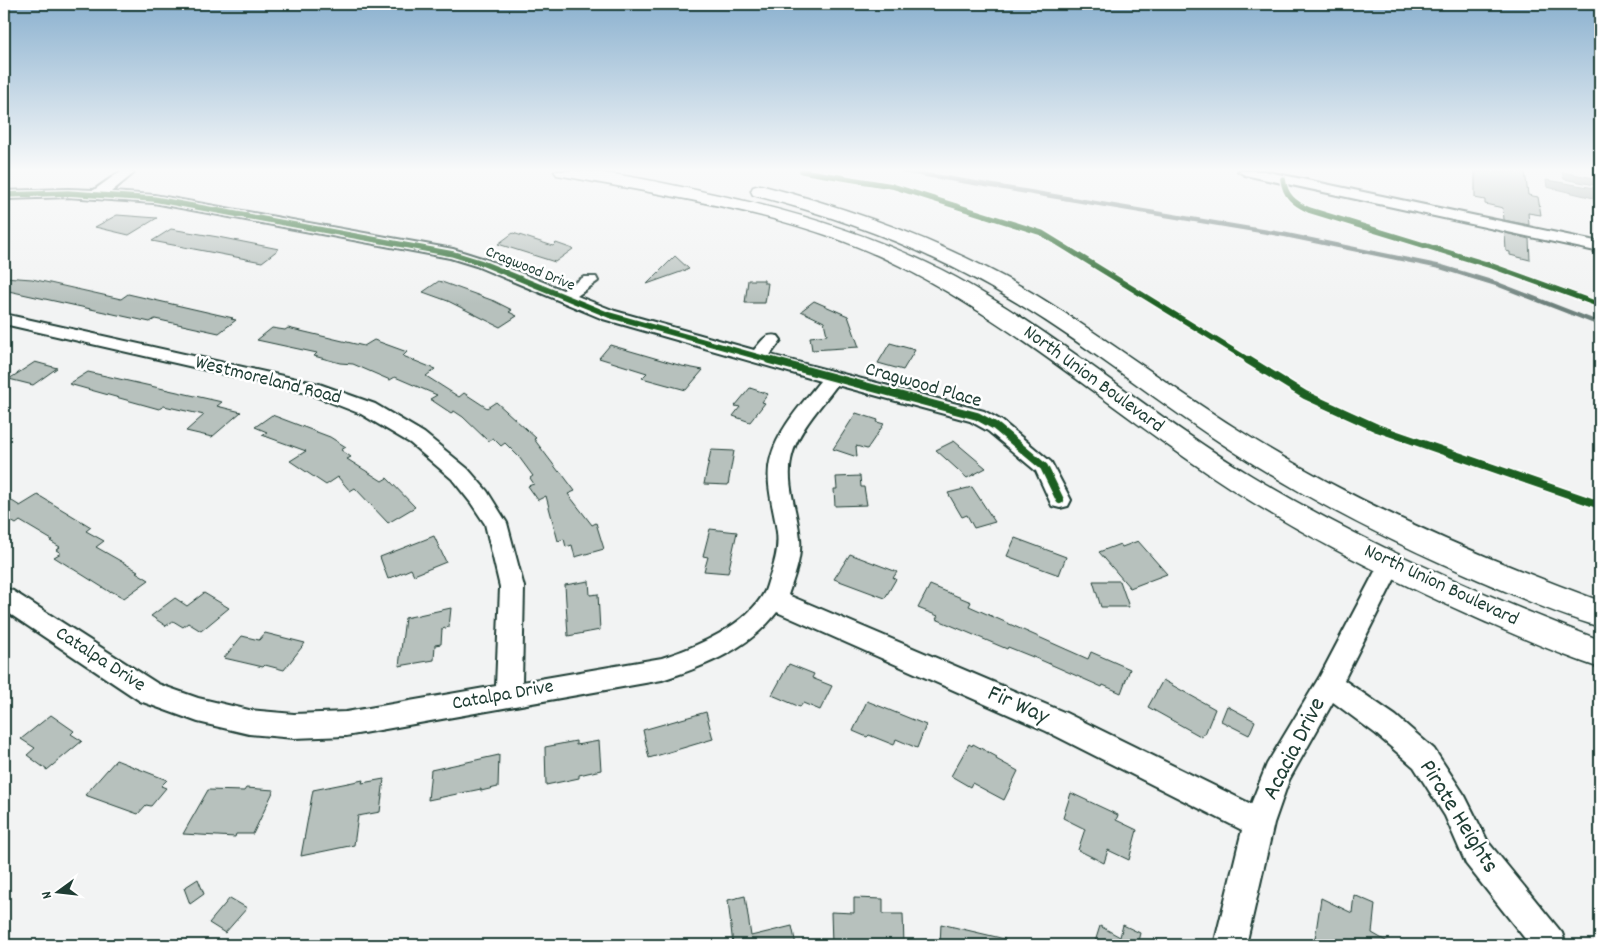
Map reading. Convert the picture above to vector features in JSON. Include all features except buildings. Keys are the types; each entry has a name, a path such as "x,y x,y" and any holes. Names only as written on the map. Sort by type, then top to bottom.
{"main road":[{"name":"North Union Boulevard","path":"779,215 828,229 904,260 945,280 997,312 1177,440 1288,511 1452,595 1600,654"},
{"name":"North Union Boulevard","path":"848,215 952,258 1029,300 1245,447 1322,492 1457,557 1600,614"}],"street":[{"name":"Cragwood Drive","path":"242,215 417,247 482,263 609,315 832,378"},
{"path":"1453,215 1600,247"},
{"path":"417,247 432,234"},
{"name":"Cragwood Drive","path":"564,297 590,281"},
{"name":"Westmoreland Road","path":"4,319 312,388 368,409 417,438 460,474 479,497 496,523 512,586 509,695"},
{"path":"758,357 772,340"},
{"name":"Catalpa Drive","path":"4,598 149,693 198,710 249,722 294,726 346,724 662,669 696,659 723,644 750,624 773,599 785,568 789,544 780,474 781,458 788,440 832,378"},
{"name":"Cragwood Place","path":"832,378 977,416 995,426 1044,467 1060,500"},
{"name":"Acacia Drive","path":"1230,945 1260,823 1277,774 1329,684 1390,564"},
{"name":"Fir Way","path":"773,599 1056,722 1260,823"},
{"name":"Pirate Heights","path":"1329,684 1386,725 1424,758 1455,806 1477,854 1550,945"}],"waterway":[{"path":"1168,215 1286,235 1441,267 1497,284 1600,324"}],"cycle path":[{"path":"243,215 453,254 482,263 609,315 832,378 977,416 995,426 1044,467 1060,500"},
{"path":"985,215 1042,233 1305,395 1337,411 1377,428 1600,505"},
{"path":"1326,215 1492,266 1600,305"}]}
